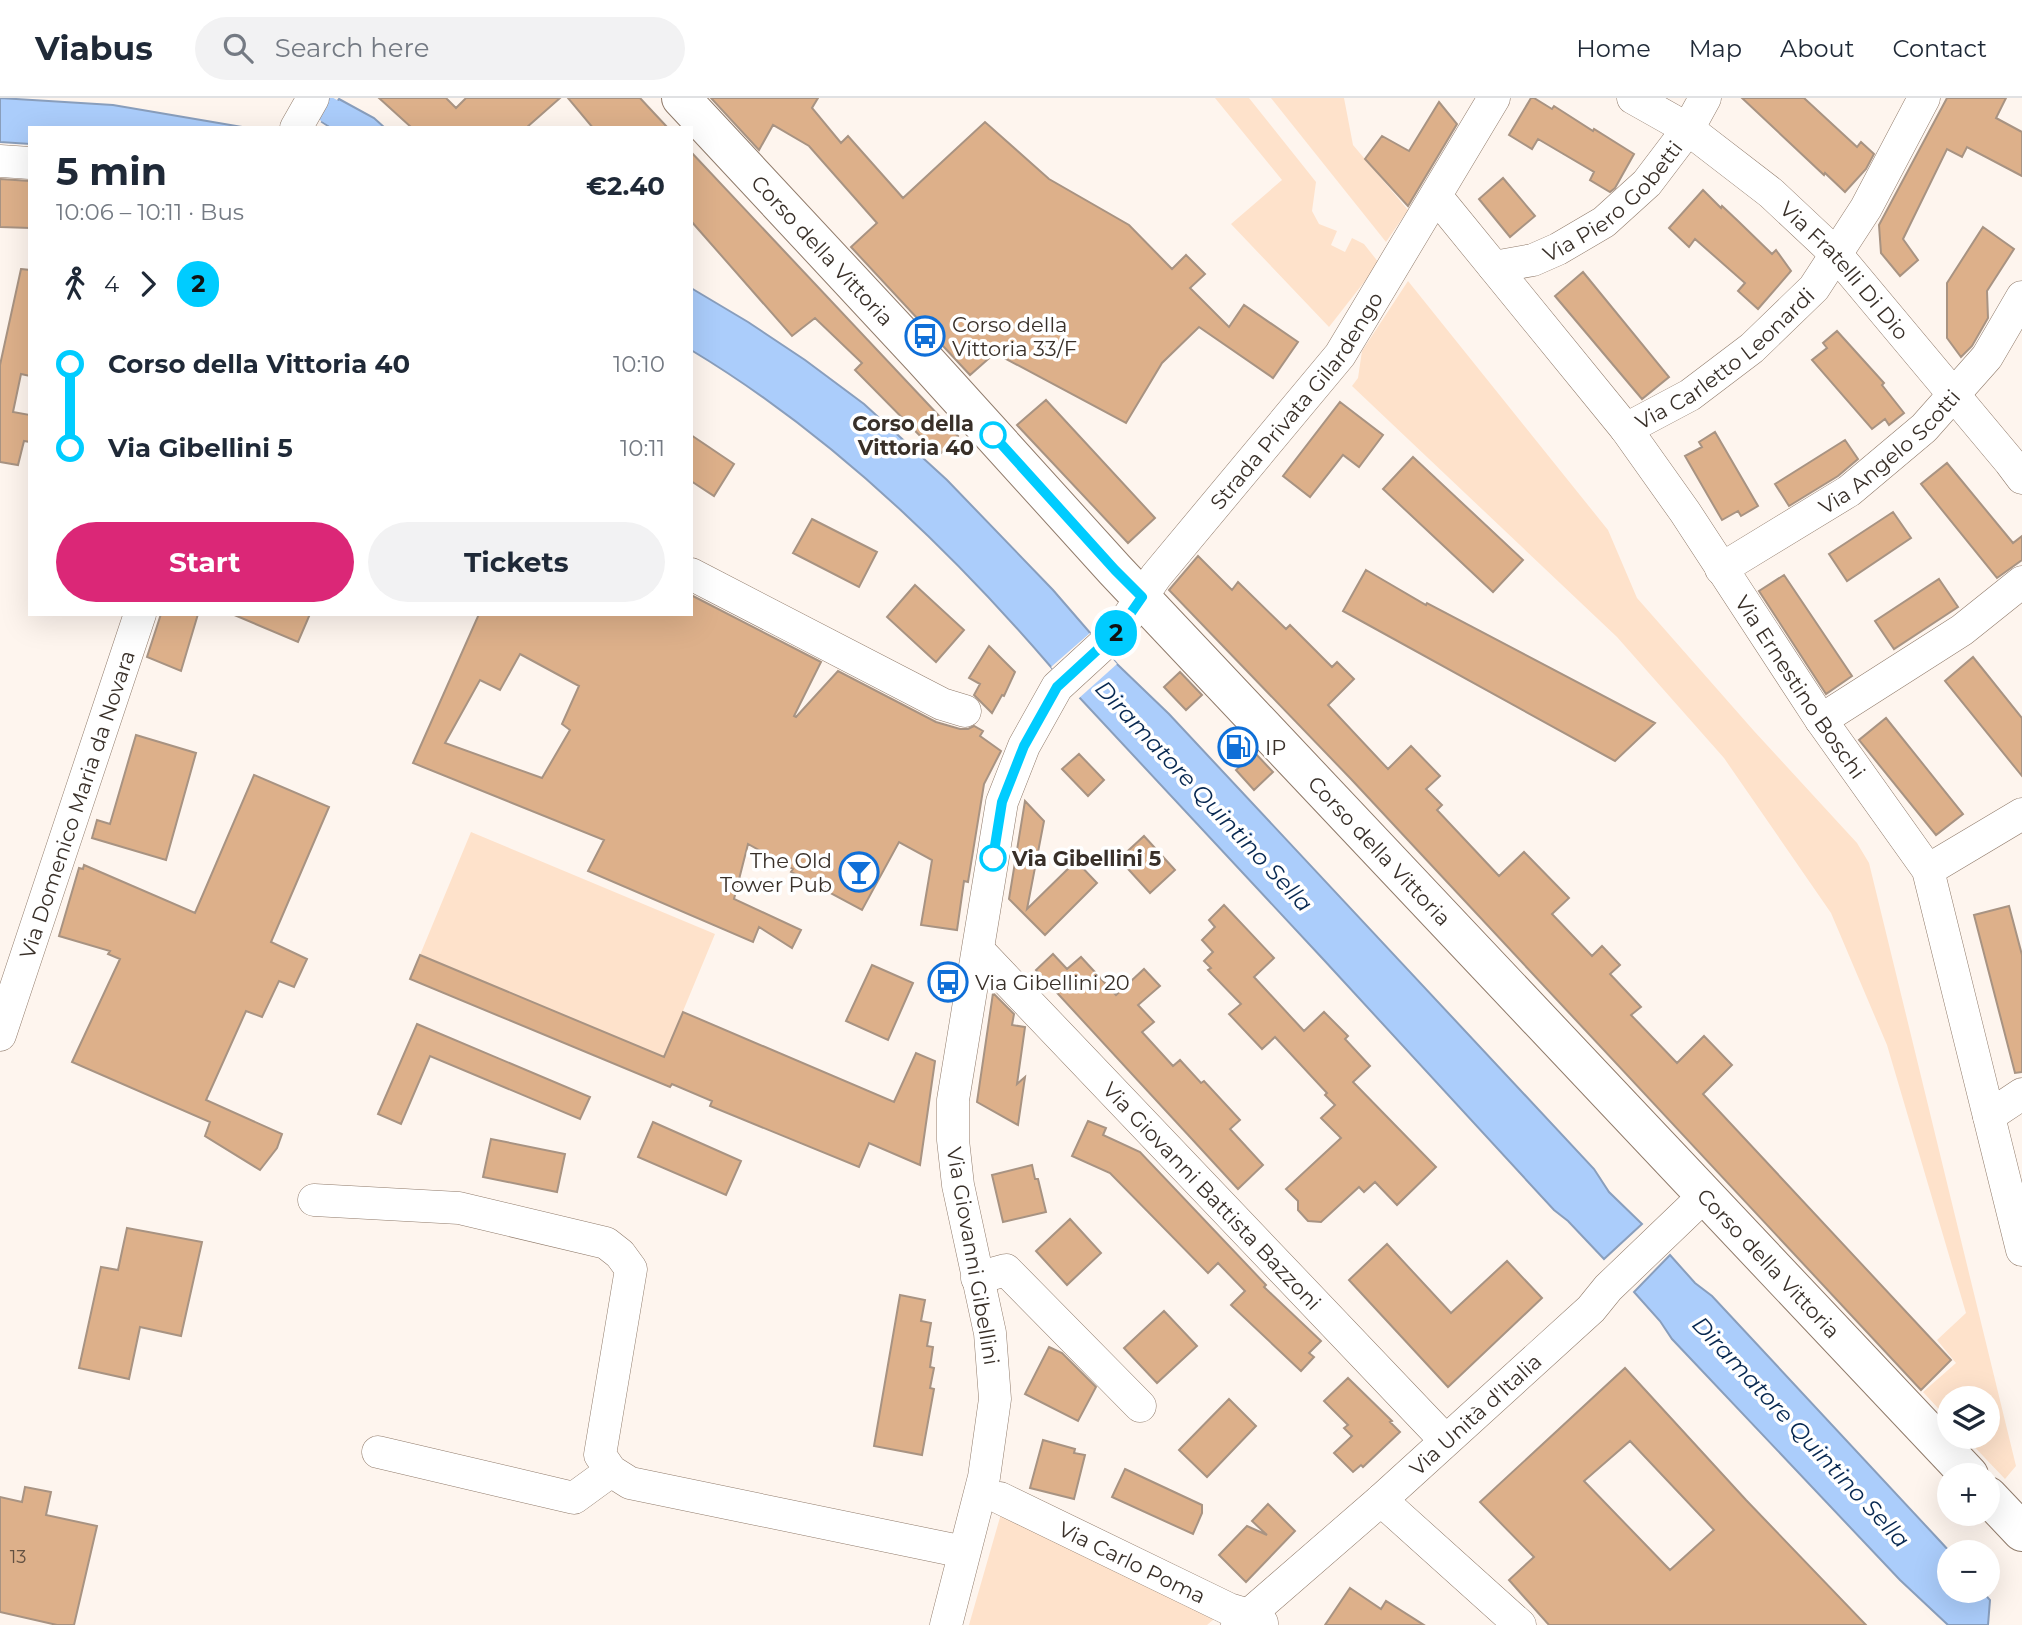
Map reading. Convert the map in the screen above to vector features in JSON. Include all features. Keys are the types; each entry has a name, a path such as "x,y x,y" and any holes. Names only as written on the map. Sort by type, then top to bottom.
{"main road":[{"name":"Corso della Vittoria","path":"681,98 923,358 1115,570 1958,1463"},
{"path":"2000,1509 2022,1532"}],"street":[{"path":"297,126 313,98"},
{"name":"Strada Privata Gilardengo","path":"1142,597 1156,576 1340,355 1494,98"},
{"name":"Via Fratelli Di Dio","path":"1633,98 1688,129 1772,193 1836,254 2022,478"},
{"name":"Via Piero Gobetti","path":"1494,267 1533,260 1558,250 1604,222 1647,183 1688,129 1705,98"},
{"name":"Via Carletto Leonardi","path":"1626,429 1690,395 1752,348 1814,288 1866,208 1924,98"},
{"path":"0,161 28,163"},
{"name":"Via Ernestino Boschi","path":"1436,196 1626,429 1685,512 1821,720 1928,870 2010,1107 2022,1250"},
{"name":"Via Angelo Scotti","path":"1721,569 1849,491 1924,428 1987,357 2022,297"},
{"path":"693,575 942,704 965,711"},
{"path":"1821,720 1962,630 2022,582"},
{"name":"Via Giovanni Gibellini","path":"946,1625 984,1478 995,1399 990,1333 958,1185 953,1140 953,1100 1002,802 1024,746 1057,687 1119,630 1142,597"},
{"name":"Via Domenico Maria da Novara","path":"0,1035 138,616"},
{"path":"1928,870 2022,814"},
{"name":"Via Giovanni Battista Bazzoni","path":"979,951 1445,1440"},
{"name":"Via Unità d'Italia","path":"1251,1622 1445,1440 1591,1309 1704,1195"},
{"path":"314,1200 459,1208 606,1243 620,1254 631,1269 600,1455 611,1471 630,1483 964,1552"},
{"path":"977,1278 1006,1270 1140,1406"},
{"path":"378,1452 574,1498 611,1471"},
{"name":"Via Carlo Poma","path":"1000,1498 1251,1622"},
{"path":"1381,1500 1520,1625"}],"shaded area":[{"path":"1215,98 1249,98 1316,182 1312,211 1319,224 1337,231 1331,245 1345,252 1352,238 1364,244 1379,263 1329,327 1231,224 1282,180"},
{"path":"1271,98 1344,98 1353,145 1408,210 1386,242"},
{"path":"1408,281 1608,530 1637,598 1857,843 1869,863 1996,1386 1937,1386 1937,1407 1923,1392 1956,1363 1937,1340 1966,1313 1887,1045 1831,913 1724,758 1617,637 1352,386 1358,378 1362,351"},
{"path":"471,832 715,934 664,1057 420,955"},
{"path":"2000,1400 2016,1466 2005,1479 2000,1474 2000,1463 1990,1463 1976,1449 2000,1449"},
{"path":"1003,1507 1220,1614 1207,1625 969,1625"}],"water":[{"path":"0,98 113,105 236,126 28,126 28,144 0,142"},
{"path":"339,99 374,118 383,126 328,126 322,122"},
{"name":"Diramatore Quintino Sella","path":"693,289 805,360 864,404 947,480 1053,590 1117,664 1169,714 1594,1169 1609,1192 1642,1224 1604,1259 1554,1210 928,535 838,455 742,382 693,351"},
{"name":"Diramatore Quintino Sella","path":"1670,1255 1695,1283 1712,1296 1939,1540 1937,1603 1990,1603 1988,1625 1948,1625 1900,1580 1672,1339 1634,1292"}],"pier":[{"path":"1090,633 1117,664 1078,699 1051,667"}],"building":[{"path":"379,98 446,98 456,108 466,98 560,98 528,126 410,126"},
{"path":"568,98 640,98 666,126 591,126"},
{"path":"711,98 818,98 812,108 841,143 848,136 903,198 985,122 1049,179 1129,225 1172,269 1186,255 1205,274 1190,288 1229,327 1244,305 1298,342 1273,378 1199,327 1162,363 1126,423 995,353 970,375 851,247 877,223 809,146 773,125 759,150"},
{"path":"1531,98 1552,109 1554,106 1634,154 1615,188 1610,192 1590,180 1594,172 1538,139 1532,149 1509,135"},
{"path":"1742,98 1804,98 1857,147 1861,142 1874,154 1866,169 1845,192"},
{"path":"1947,98 2006,98 1996,118 2022,132 2022,176 1967,147 1962,157 1947,149 1903,239 1918,260 1900,276 1881,253 1879,225"},
{"path":"1439,102 1457,124 1408,206 1365,159 1382,136 1409,151"},
{"path":"693,154 958,436 939,455 855,370 862,363 815,318 792,336 693,223"},
{"path":"1503,178 1535,216 1510,237 1479,199"},
{"path":"0,179 28,181 28,228 0,227"},
{"path":"1703,190 1772,254 1776,250 1791,271 1758,309 1738,291 1745,283 1695,239 1689,247 1669,228"},
{"path":"1983,227 2014,249 1987,291 1988,318 1972,346 1961,357 1947,338 1947,283"},
{"path":"21,269 28,270 28,376 21,374 13,412 28,415 28,442 24,441 18,465 0,462 0,365"},
{"path":"1583,272 1669,377 1642,399 1555,296"},
{"path":"1837,331 1884,383 1882,385 1904,413 1889,425 1885,419 1872,429 1812,360 1827,348 1823,343"},
{"path":"1046,400 1155,518 1128,543 1017,425"},
{"path":"1340,402 1383,435 1359,467 1343,455 1310,497 1283,476"},
{"path":"1715,432 1758,506 1741,516 1738,511 1722,520 1685,456 1702,447 1699,442"},
{"path":"693,436 734,464 714,496 693,482"},
{"path":"1845,440 1858,459 1838,476 1789,506 1775,484"},
{"path":"1413,457 1523,560 1493,592 1383,489"},
{"path":"1947,463 2013,543 2022,536 2022,560 1997,578 1921,484"},
{"path":"1893,512 1911,538 1847,581 1829,554"},
{"path":"812,519 877,552 859,587 793,553"},
{"path":"1198,556 1232,590 1238,582 1286,629 1290,625 1332,667 1337,662 1354,679 1328,705 1388,769 1411,746 1440,776 1426,789 1442,805 1437,810 1499,876 1524,852 1569,898 1552,914 1592,956 1602,946 1620,965 1610,974 1641,1007 1631,1015 1677,1063 1704,1036 1732,1065 1703,1094 1951,1360 1921,1390 1351,779 1169,590"},
{"path":"1366,570 1426,605 1427,603 1655,723 1615,761 1343,611"},
{"path":"1784,575 1852,676 1826,694 1759,591"},
{"path":"1939,579 1958,607 1894,649 1875,621"},
{"path":"915,585 964,630 936,662 887,617"},
{"path":"693,596 821,662 794,716 796,717 838,671 936,722 960,729 974,726 983,731 980,736 1001,751 984,784 957,930 921,925 932,860 899,842 862,910 791,872 793,869 748,844 734,899 801,930 792,948 759,927 753,942 588,871 604,840 413,763 478,616 693,616","holes":["520,654 579,686 562,724 570,730 542,778 445,743 480,680 500,690"]},
{"path":"160,616 197,616 181,671 147,657"},
{"path":"237,616 309,616 298,642"},
{"path":"989,646 1015,672 1004,696 1002,695 992,713 974,695 980,684 969,678"},
{"path":"1973,657 2022,718 2022,776 1945,681"},
{"path":"1180,672 1202,695 1186,710 1164,687"},
{"path":"1886,718 1963,814 1936,835 1859,740"},
{"path":"136,735 196,753 166,860 92,838 97,820 110,824"},
{"path":"1255,753 1273,772 1254,790 1236,770"},
{"path":"1079,754 1104,780 1088,796 1062,769"},
{"path":"254,775 329,807 271,942 307,959 294,987 279,981 262,1017 246,1011 206,1100 282,1134 277,1148 260,1170 205,1136 210,1122 72,1062 120,959 108,954 110,951 59,936 79,868 83,869 84,865 195,913"},
{"path":"1025,801 1044,821 1027,909 1076,861 1097,883 1045,935 1009,899"},
{"path":"1144,836 1175,870 1150,893 1119,859"},
{"path":"1224,905 1274,958 1254,977 1304,1031 1324,1012 1348,1036 1345,1039 1370,1066 1353,1082 1436,1167 1397,1205 1375,1182 1364,1192 1359,1187 1321,1222 1308,1221 1298,1210 1298,1201 1286,1189 1341,1138 1321,1118 1335,1105 1275,1037 1262,1049 1229,1014 1241,1004 1208,970 1211,968 1204,961 1213,952 1202,940 1215,927 1209,920"},
{"path":"2009,906 2022,955 2022,1072 2015,1073 1974,915"},
{"path":"1053,954 1067,969 1081,957 1116,995 1144,969 1160,986 1138,1005 1154,1022 1142,1032 1173,1066 1180,1060 1201,1083 1204,1081 1240,1120 1230,1129 1263,1165 1238,1189 1036,970"},
{"path":"420,955 664,1057 683,1012 894,1102 916,1053 935,1061 920,1165 869,1143 859,1167 710,1106 712,1101 672,1084 670,1087 410,979"},
{"path":"872,965 913,983 888,1040 846,1021"},
{"path":"993,993 1014,1014 1012,1025 1025,1027 1017,1084 1025,1077 1018,1125 977,1102"},
{"path":"417,1024 590,1097 580,1119 430,1056 401,1124 378,1114"},
{"path":"1088,1121 1106,1128 1103,1135 1140,1152 1266,1285 1264,1287 1321,1341 1309,1353 1314,1357 1301,1371 1231,1305 1245,1291 1218,1263 1208,1273 1110,1173 1072,1156"},
{"path":"653,1122 741,1161 726,1195 638,1157"},
{"path":"491,1139 565,1154 557,1192 483,1177"},
{"path":"1032,1165 1046,1212 1003,1222 992,1175"},
{"path":"1070,1219 1101,1253 1067,1285 1036,1251"},
{"path":"127,1228 202,1242 181,1336 140,1327 129,1379 79,1368 101,1267 118,1270"},
{"path":"1387,1244 1451,1313 1507,1261 1542,1298 1448,1387 1349,1280"},
{"path":"900,1295 925,1300 921,1321 931,1323 927,1346 933,1347 930,1367 934,1368 930,1388 934,1389 922,1455 874,1446"},
{"path":"1164,1311 1197,1346 1157,1383 1124,1348"},
{"path":"1049,1347 1062,1353 1096,1387 1078,1421 1025,1394"},
{"path":"1625,1368 1866,1625 1549,1625 1509,1580 1534,1557 1480,1502","holes":["1630,1441 1714,1530 1670,1570 1584,1481"]},
{"path":"1348,1378 1400,1432 1363,1467 1361,1465 1353,1472 1334,1453 1352,1436 1344,1428 1348,1425 1324,1401"},
{"path":"1229,1399 1256,1426 1207,1477 1179,1450"},
{"path":"1043,1440 1075,1449 1074,1453 1085,1455 1074,1499 1030,1488"},
{"path":"1125,1469 1202,1505 1202,1513 1193,1534 1112,1497"},
{"path":"25,1487 51,1492 46,1515 97,1526 74,1625 57,1625 0,1612 0,1497 22,1502"},
{"path":"1268,1504 1295,1531 1246,1582 1219,1555 1247,1526 1267,1535 1252,1521"},
{"path":"1350,1588 1381,1609 1386,1601 1424,1625 1325,1625"}],"waterway":[{"path":"307,98 356,126"}],"bus line":[{"name":"2","path":"993,435 1142,597 1119,630 1057,687 1024,746 1002,802 993,858"}],"place":[{"name":"Corso della Vittoria 33/F","path":"925,336"},
{"name":"Corso della Vittoria 40","path":"993,435"},
{"name":"IP","path":"1238,747"},
{"name":"Via Gibellini 5","path":"993,858"},
{"name":"The Old Tower Pub","path":"859,872"},
{"name":"Via Gibellini 20","path":"948,982"}]}
